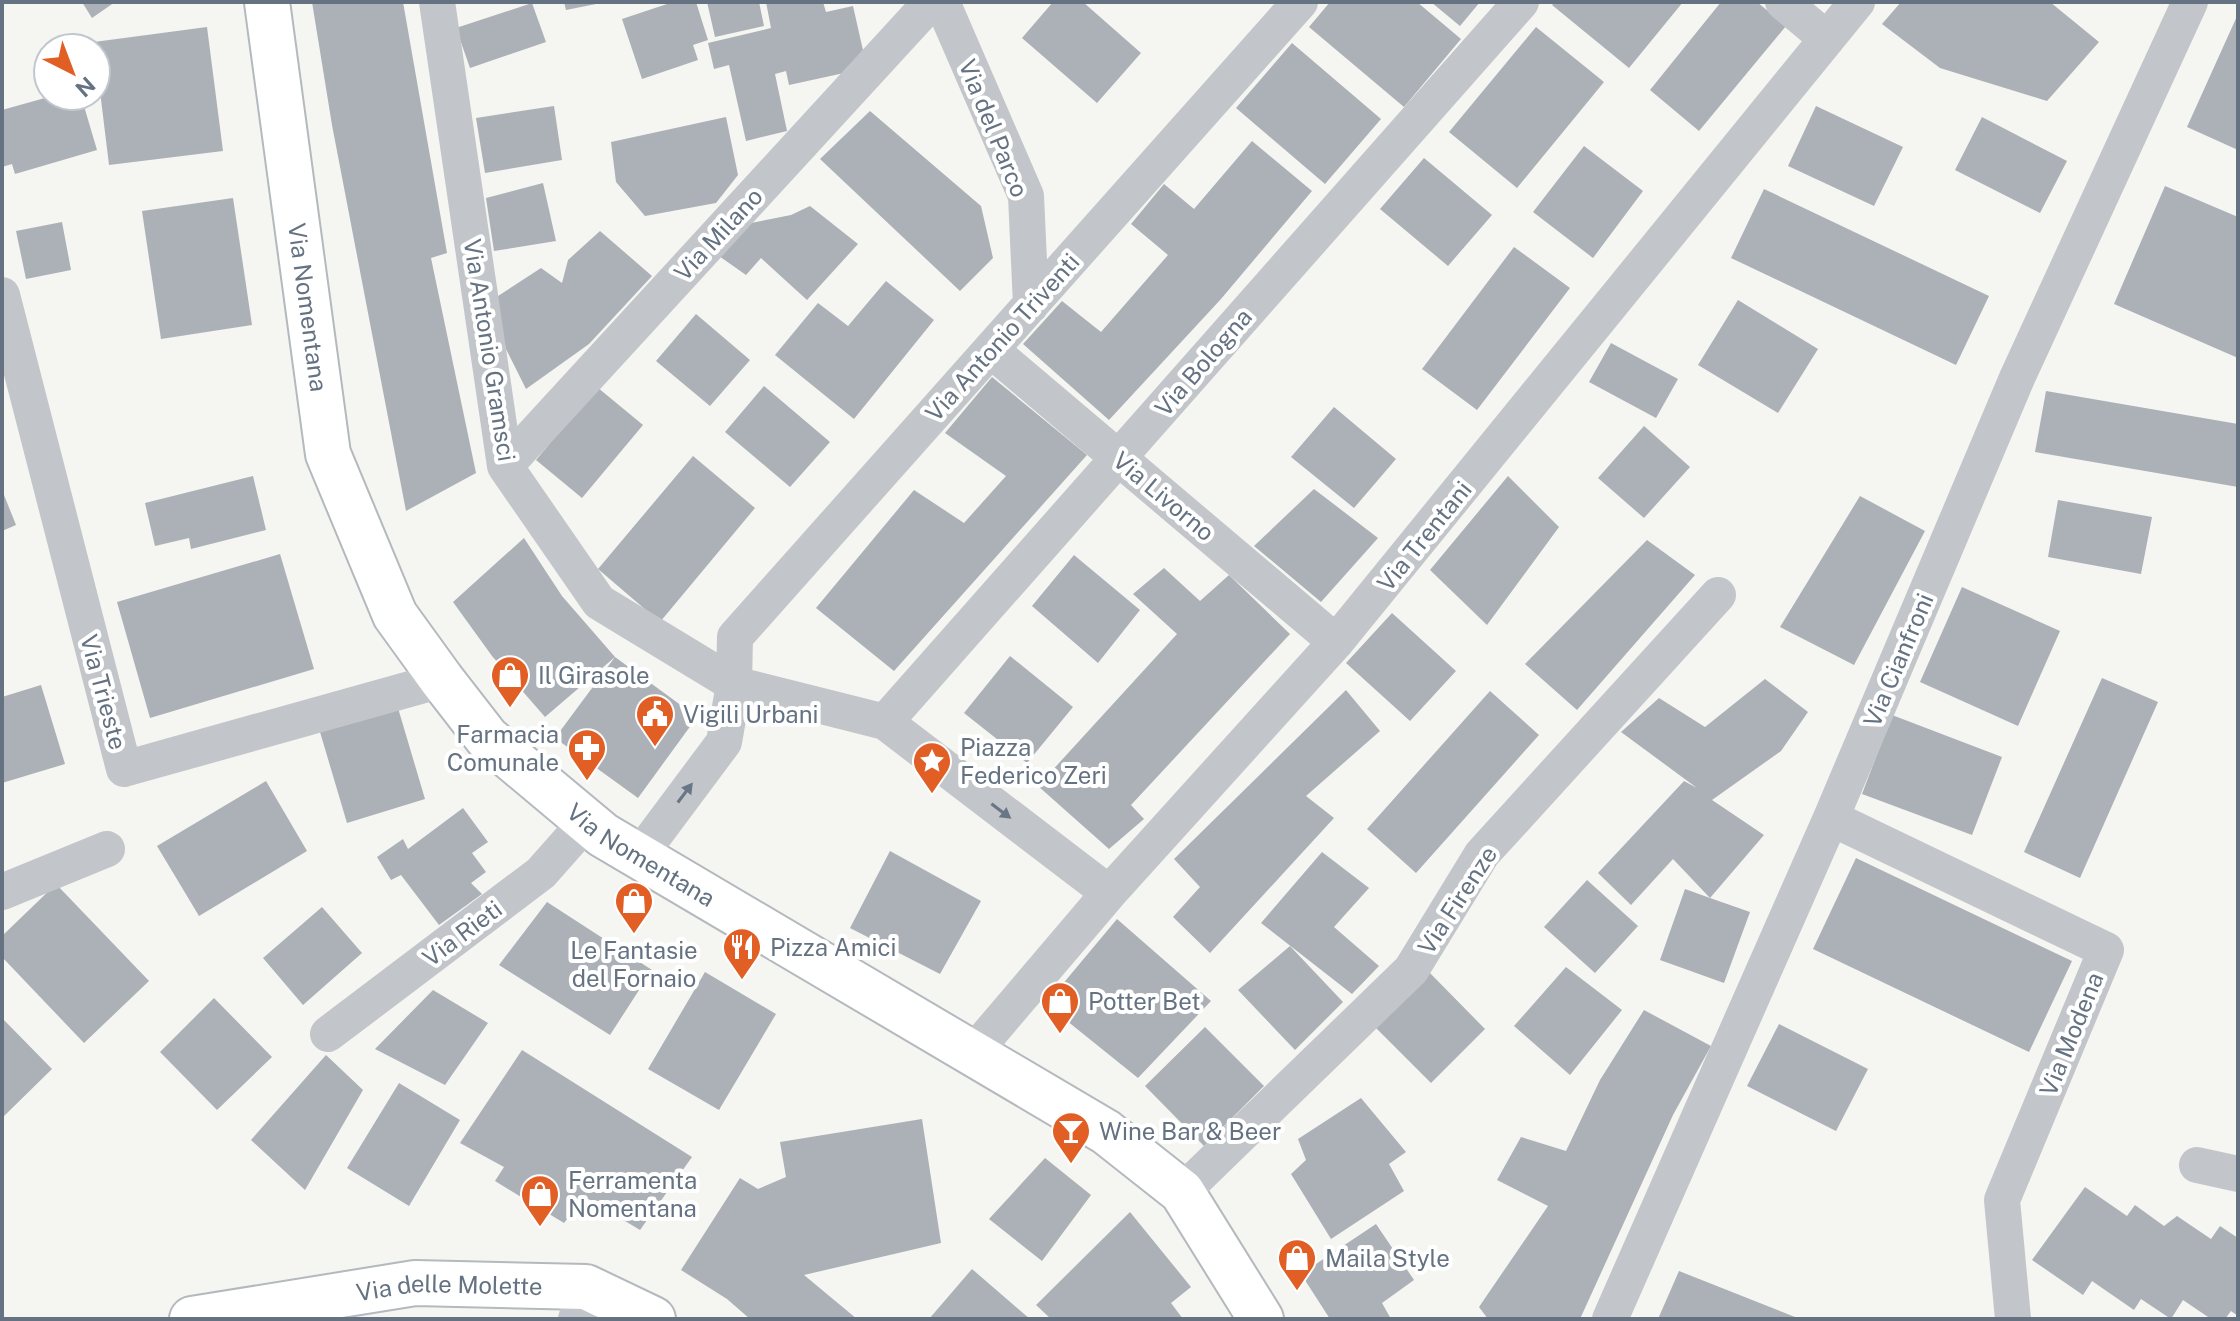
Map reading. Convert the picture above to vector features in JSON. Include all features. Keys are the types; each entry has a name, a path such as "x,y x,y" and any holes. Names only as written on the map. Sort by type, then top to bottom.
{"main road":[{"name":"Via Nomentana","path":"266,5 328,454 395,615 442,680 487,738 603,835 1106,1132 1182,1192 1261,1319"},
{"name":"Via delle Molette","path":"192,1319 415,1283 581,1303 653,1319"}],"street":[{"name":"Via Antonio Gramsci","path":"437,2 505,466 599,602 734,684 885,722"},
{"name":"Via Milano","path":"505,466 931,2"},
{"name":"Via del Parco","path":"942,2 1026,196 1031,305"},
{"name":"Via Antonio Triventi","path":"734,684 735,637 1300,2"},
{"name":"Via Bologna","path":"885,722 1521,2"},
{"path":"1783,2 1827,39"},
{"name":"Via Trentani","path":"972,1054 1109,893 1336,642 1857,2"},
{"name":"Via Cianfroni","path":"1610,1319 1831,818 2017,378 2190,2"},
{"name":"Via Trieste","path":"2,295 10,366 124,769 442,680"},
{"name":"Via Livorno","path":"991,350 1336,642"},
{"name":"Via Firenze","path":"1182,1192 1411,970 1482,854 1718,595"},
{"path":"639,856 724,742 734,684"},
{"path":"885,722 1109,893"},
{"name":"Via Modena","path":"1831,818 2106,950 2002,1200 2013,1319"},
{"name":"Via Rieti","path":"328,1034 541,873 587,821"},
{"path":"2,892 107,849"},
{"path":"2197,1165 2238,1174"}],"building":[{"path":"82,2 115,2 92,18"},
{"path":"312,2 403,2 447,253 431,258 476,473 406,511 332,125"},
{"path":"564,2 601,2 601,3 566,10"},
{"path":"673,2 696,2 708,40 693,45 698,60 642,79 622,19"},
{"path":"707,2 759,2 764,26 715,37"},
{"path":"766,2 823,2 826,12 853,6 867,68 789,85 786,71 775,74 787,131 746,141 729,65 714,69 708,43 771,28"},
{"path":"1053,2 1083,2 1141,53 1097,103 1022,38"},
{"path":"1330,2 1417,2 1461,39 1404,107 1309,27"},
{"path":"1431,2 1480,2 1460,26"},
{"path":"1555,2 1683,2 1629,68 1552,5"},
{"path":"1721,2 1757,2 1786,26 1699,131 1650,90"},
{"path":"1901,2 2050,2 2099,42 2047,101 1940,68 1882,24"},
{"path":"532,3 546,42 470,68 456,28"},
{"path":"2238,14 2238,150 2187,127"},
{"path":"207,27 223,151 109,165 103,112 112,112 112,40"},
{"path":"1536,27 1604,82 1517,188 1449,132"},
{"path":"1292,43 1381,119 1325,184 1236,108"},
{"path":"32,102 32,112 86,112 97,150 15,174 12,164 2,167 2,110"},
{"path":"554,106 562,160 485,173 476,118"},
{"path":"1816,106 1903,147 1874,206 1788,166"},
{"path":"870,111 981,206 993,258 960,291 820,159"},
{"path":"726,117 738,175 716,203 645,216 616,182 611,142"},
{"path":"1982,117 2067,161 2040,213 1955,170"},
{"path":"1252,141 1312,191 1221,299 1109,420 1023,344 1062,301 1101,332 1168,255 1131,224 1164,184 1194,209"},
{"path":"1584,146 1643,191 1593,258 1533,212"},
{"path":"1424,158 1492,215 1448,266 1380,209"},
{"path":"543,183 556,241 494,251 486,198"},
{"path":"2165,186 2238,217 2238,358 2114,304"},
{"path":"1764,189 1989,296 1956,365 1731,258"},
{"path":"233,198 252,325 161,339 142,211"},
{"path":"810,206 858,244 807,300 761,258 746,275 719,256 751,223 791,215"},
{"path":"62,222 71,270 26,279 16,231"},
{"path":"600,231 652,276 589,344 526,389 506,349 495,298 541,268 562,283 568,260"},
{"path":"1514,247 1570,288 1477,410 1422,369"},
{"path":"886,281 934,320 854,419 775,355 818,303 848,326"},
{"path":"1738,300 1818,349 1778,413 1698,365"},
{"path":"696,314 750,360 710,406 656,361"},
{"path":"1611,343 1678,379 1656,418 1589,382"},
{"path":"992,377 1087,455 894,671 816,608 914,490 964,523 1006,476 945,433"},
{"path":"764,386 830,442 790,487 725,432"},
{"path":"597,387 643,425 582,498 536,460"},
{"path":"2046,391 2238,424 2238,487 2035,452"},
{"path":"1334,407 1396,459 1354,508 1291,457"},
{"path":"1644,426 1690,467 1644,518 1598,478"},
{"path":"693,456 755,508 660,622 598,569"},
{"path":"253,476 266,530 191,549 189,538 155,546 145,503"},
{"path":"1508,476 1559,527 1487,625 1430,570"},
{"path":"1314,489 1378,538 1321,602 1254,546"},
{"path":"2,490 16,525 2,531"},
{"path":"1860,496 1925,531 1854,665 1780,627"},
{"path":"2058,500 2152,517 2141,574 2048,557"},
{"path":"524,538 562,596 615,657 545,717 492,656 453,602"},
{"path":"1647,540 1695,575 1577,710 1525,664"},
{"path":"280,554 314,669 150,718 117,602"},
{"path":"1074,555 1140,610 1098,663 1032,606"},
{"path":"1164,568 1200,601 1229,575 1290,634 1131,805 1144,819 1109,849 1038,786 1177,634 1133,594"},
{"path":"1962,587 2060,631 2018,726 1920,682"},
{"path":"1392,613 1456,671 1410,721 1346,663"},
{"path":"1010,656 1073,707 1027,763 964,713"},
{"path":"615,657 697,717 638,798 555,738"},
{"path":"2102,678 2158,702 2080,878 2024,852"},
{"path":"1765,679 1808,712 1781,751 1712,800 1764,835 1710,898 1673,859 1631,905 1598,873 1684,781 1697,788 1621,732 1659,698 1705,727"},
{"path":"41,685 65,764 2,783 2,697"},
{"path":"1346,690 1380,731 1306,796 1334,818 1210,953 1173,917 1200,887 1174,859"},
{"path":"1490,691 1539,735 1416,873 1367,829"},
{"path":"398,708 425,799 347,823 320,732"},
{"path":"1892,715 2002,757 1972,835 1862,794"},
{"path":"266,781 307,851 199,916 157,846"},
{"path":"463,808 488,842 472,853 486,872 471,883 482,894 439,925 401,875 391,880 377,857 403,839 408,849"},
{"path":"890,851 981,901 940,974 850,928"},
{"path":"1322,852 1369,888 1334,927 1379,966 1352,994 1261,923"},
{"path":"1856,858 2072,961 2029,1052 1813,949"},
{"path":"1587,880 1638,926 1595,973 1544,927"},
{"path":"56,884 149,981 84,1043 2,957 2,936"},
{"path":"1685,889 1750,912 1724,983 1660,960"},
{"path":"547,902 652,970 610,1035 499,965"},
{"path":"322,907 362,953 303,1005 263,958"},
{"path":"1117,919 1211,1001 1138,1078 1046,1004"},
{"path":"1290,946 1343,1002 1295,1050 1238,990"},
{"path":"1566,967 1622,1010 1570,1075 1514,1026"},
{"path":"1428,971 1485,1029 1431,1083 1374,1026"},
{"path":"705,972 776,1014 719,1110 648,1069"},
{"path":"433,990 488,1023 445,1085 375,1049"},
{"path":"214,998 272,1057 217,1110 160,1052"},
{"path":"1644,1010 1711,1046 1673,1115 1580,1319 1488,1319 1479,1307 1548,1206 1497,1180 1521,1137 1566,1151 1600,1080"},
{"path":"2,1018 52,1069 2,1118"},
{"path":"1779,1024 1868,1069 1836,1131 1747,1086"},
{"path":"1205,1027 1264,1086 1204,1146 1145,1086"},
{"path":"522,1050 692,1157 640,1230 585,1197 564,1223 495,1181 504,1167 460,1143"},
{"path":"326,1055 363,1090 305,1190 251,1140"},
{"path":"399,1083 460,1120 409,1206 347,1168"},
{"path":"1361,1098 1406,1152 1389,1164 1404,1191 1331,1239 1291,1174 1306,1160 1298,1139"},
{"path":"922,1119 941,1243 804,1275 857,1319 750,1319 727,1299 681,1270 740,1178 758,1189 786,1177 780,1142"},
{"path":"1045,1158 1091,1195 1042,1261 989,1219"},
{"path":"2085,1187 2127,1216 2135,1205 2164,1226 2177,1216 2211,1239 2220,1226 2238,1238 2238,1316 2231,1311 2225,1319 2211,1319 2183,1300 2171,1319 2141,1299 2134,1310 2092,1281 2083,1295 2032,1260"},
{"path":"1130,1212 1191,1287 1171,1303 1183,1319 1051,1319 1036,1305"},
{"path":"1376,1224 1414,1280 1382,1303 1391,1319 1330,1319 1301,1274"},
{"path":"972,1269 1030,1319 929,1319"},
{"path":"1679,1271 1800,1319 1658,1319"}],"place":[{"name":"Il Girasole","path":"510,709"},
{"name":"Vigili Urbani","path":"655,748"},
{"name":"Farmacia Comunale","path":"587,782"},
{"name":"Piazza Federico Zeri","path":"932,795"},
{"name":"Le Fantasie del Fornaio","path":"634,935"},
{"name":"Pizza Amici","path":"742,981"},
{"name":"Potter Bet","path":"1060,1035"},
{"name":"Wine Bar & Beer","path":"1071,1165"},
{"name":"Ferramenta Nomentana","path":"540,1228"},
{"name":"Maila Style","path":"1297,1292"}]}
